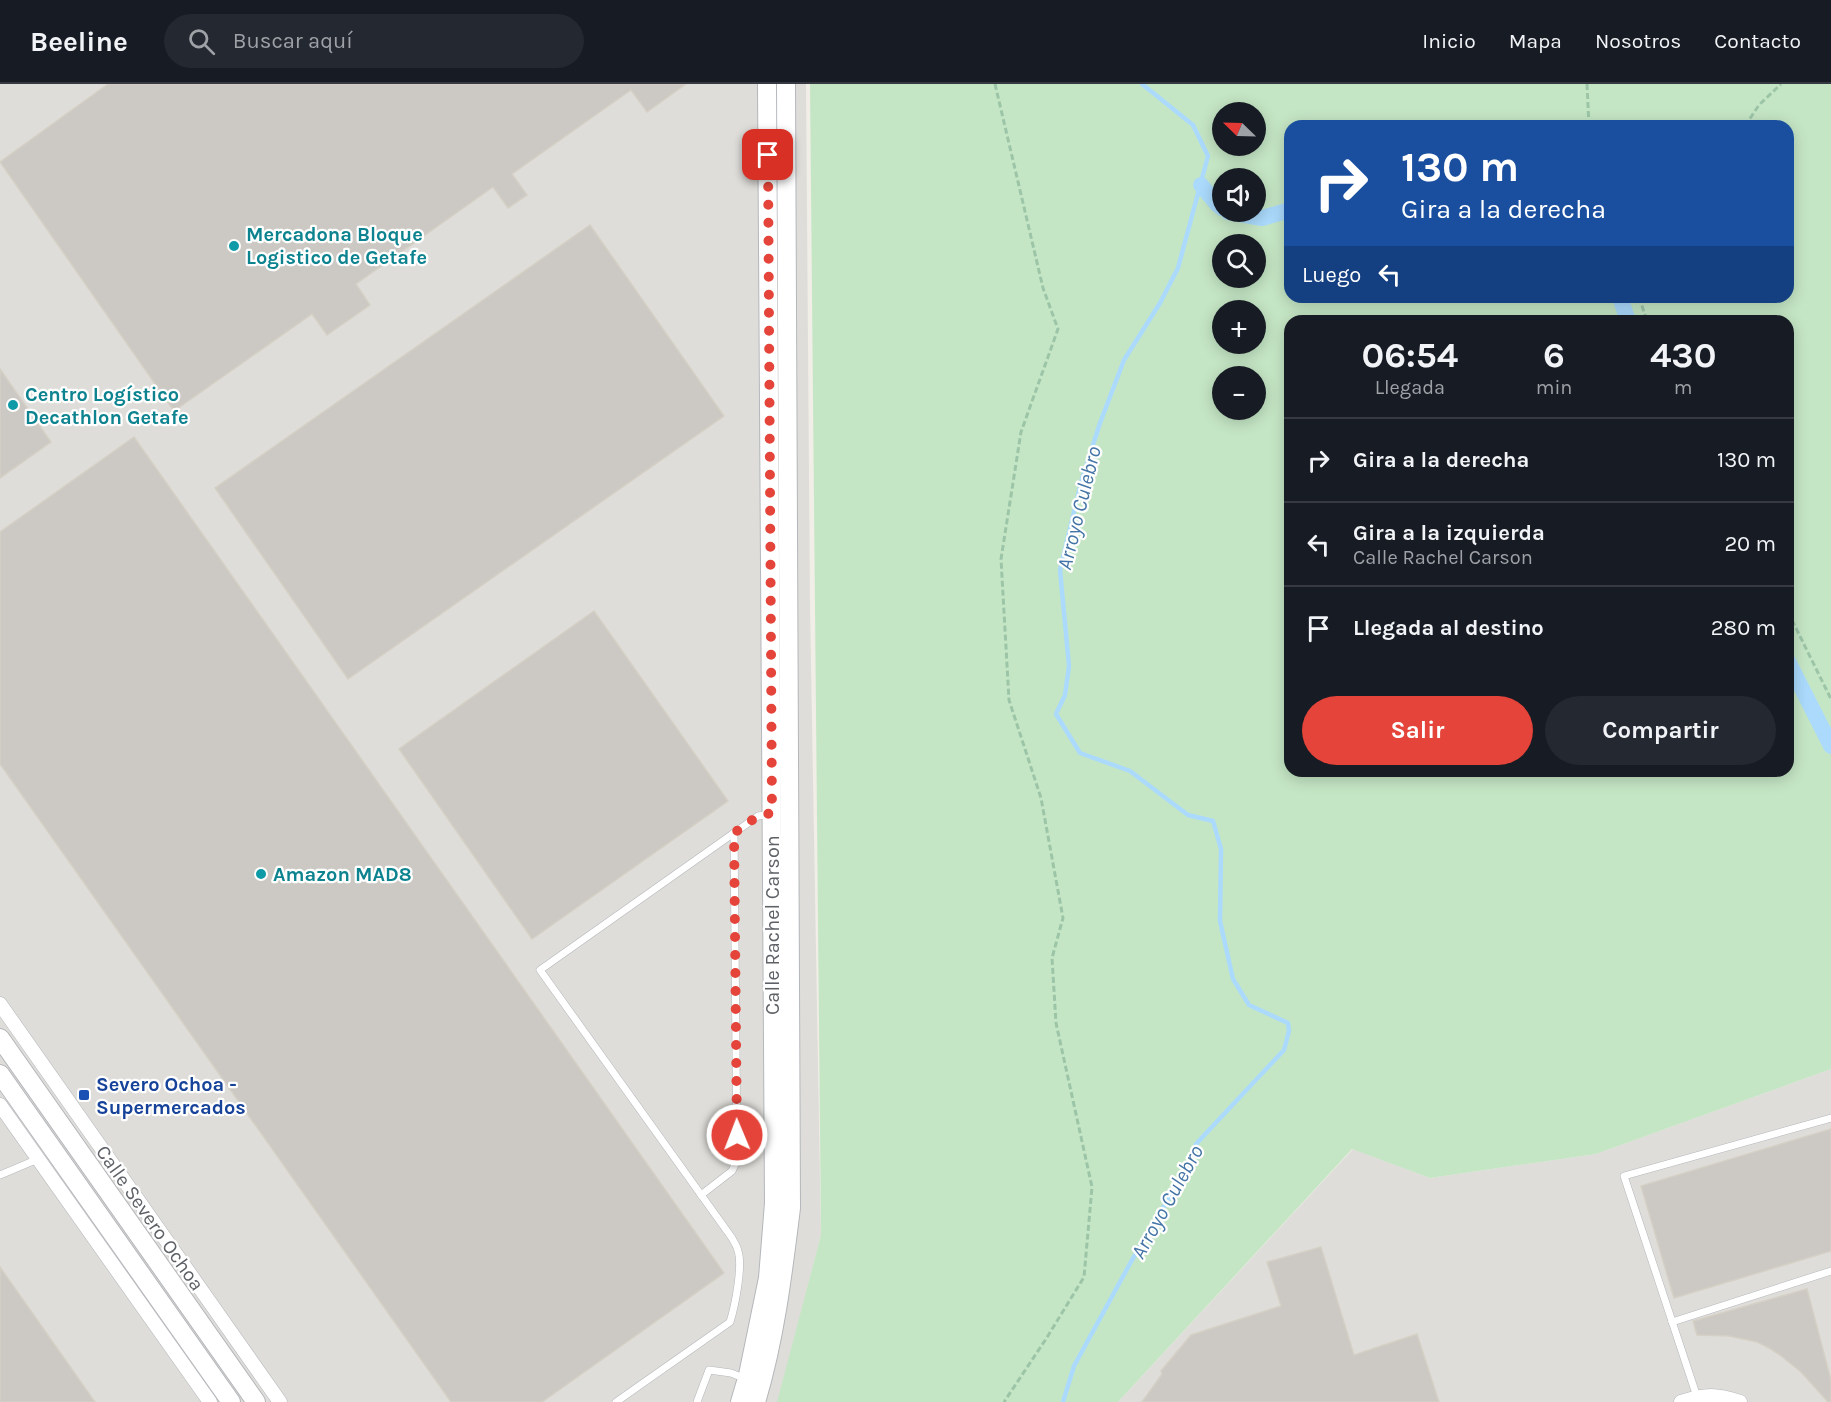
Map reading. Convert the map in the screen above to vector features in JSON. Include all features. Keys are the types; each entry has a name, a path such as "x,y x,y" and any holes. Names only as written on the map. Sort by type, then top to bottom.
{"street":[{"name":"Calle Rachel Carson","path":"740,1402 768,1278 774,1203 767,84"},
{"name":"Calle Rachel Carson","path":"756,1402 765,1374 783,1275 791,1208 786,84"},
{"name":"Calle Severo Ochoa","path":"0,1004 280,1402"},
{"name":"Calle Severo Ochoa","path":"0,1038 256,1402"},
{"name":"Calle Severo Ochoa","path":"0,1074 231,1402"},
{"path":"0,1105 210,1402"},
{"path":"1681,1402 1697,1397 1720,1395 1740,1402"}],"lane":[{"path":"617,1402 729,1322 735,1303 740,1262 732,1238 540,970 758,816 772,813"},
{"path":"701,1195 728,1175 737,1160 734,833"},
{"path":"1697,1397 1624,1176 1831,1118"},
{"path":"0,1175 38,1159"},
{"path":"1672,1322 1831,1271"},
{"path":"697,1402 710,1370 731,1373 746,1380"}],"path":[{"path":"995,84 1043,288 1058,329 1021,432 1000,559 1009,700 1041,798 1064,918 1052,958 1056,1023 1092,1187 1084,1277 1046,1340 1004,1402"},
{"path":"1587,84 1589,120"},
{"path":"1749,120 1759,105 1781,84"},
{"path":"1794,624 1831,699"}],"shaded area":[{"path":"0,84 806,84 810,607 821,1235 778,1402 0,1402"},
{"path":"1831,1069 1831,1402 1118,1402 1353,1149 1430,1178 1596,1154"}],"green space":[{"path":"810,84 1831,84 1831,1069 1596,1154 1430,1178 1352,1149 1118,1402 777,1402 821,1235"}],"building":[{"name":"Mercadona Bloque Logistico de Getafe","path":"108,84 686,84 647,112 631,90 512,174 527,195 508,208 493,187 356,284 370,305 327,335 312,314 174,411 0,162"},
{"path":"590,225 724,416 348,679 215,488"},
{"name":"Centro Logístico Decathlon Getafe","path":"0,369 51,442 0,478"},
{"name":"Amazon MAD8","path":"134,437 724,1273 542,1402 451,1402 0,764 0,532"},
{"path":"594,611 728,801 532,939 399,749"},
{"path":"1831,1129 1831,1251 1674,1298 1641,1186"},
{"path":"1321,1247 1354,1355 1417,1334 1439,1402 1142,1402 1162,1374 1161,1371 1191,1335 1281,1306 1267,1262"},
{"path":"0,1267 95,1402 0,1402"},
{"path":"1807,1289 1831,1380 1831,1402 1828,1402 1801,1372 1780,1355 1757,1342 1729,1336 1697,1335 1693,1321"}],"waterway":[{"name":"Arroyo Culebro","path":"1063,1402 1074,1366 1132,1260 1193,1158 1196,1144 1284,1050 1289,1031 1288,1023 1249,1005 1233,979 1220,921 1221,849 1213,821 1188,815 1130,771 1080,753 1056,714 1065,695 1069,666 1060,570 1082,479 1124,360 1160,303 1178,268 1208,156 1193,125 1142,84"},
{"path":"1201,185 1212,198"},
{"path":"1266,217 1284,212"},
{"path":"1622,303 1626,315"},
{"path":"1794,673 1831,746"}],"place":[{"name":"Mercadona Bloque Logistico de Getafe","path":"234,246"},
{"name":"Centro Logístico Decathlon Getafe","path":"13,405"},
{"name":"Amazon MAD8","path":"261,874"},
{"name":"Severo Ochoa - Supermercados","path":"84,1095"}],"route":[{"path":"737,1135 734,833 758,816 772,813 768,155"}]}
